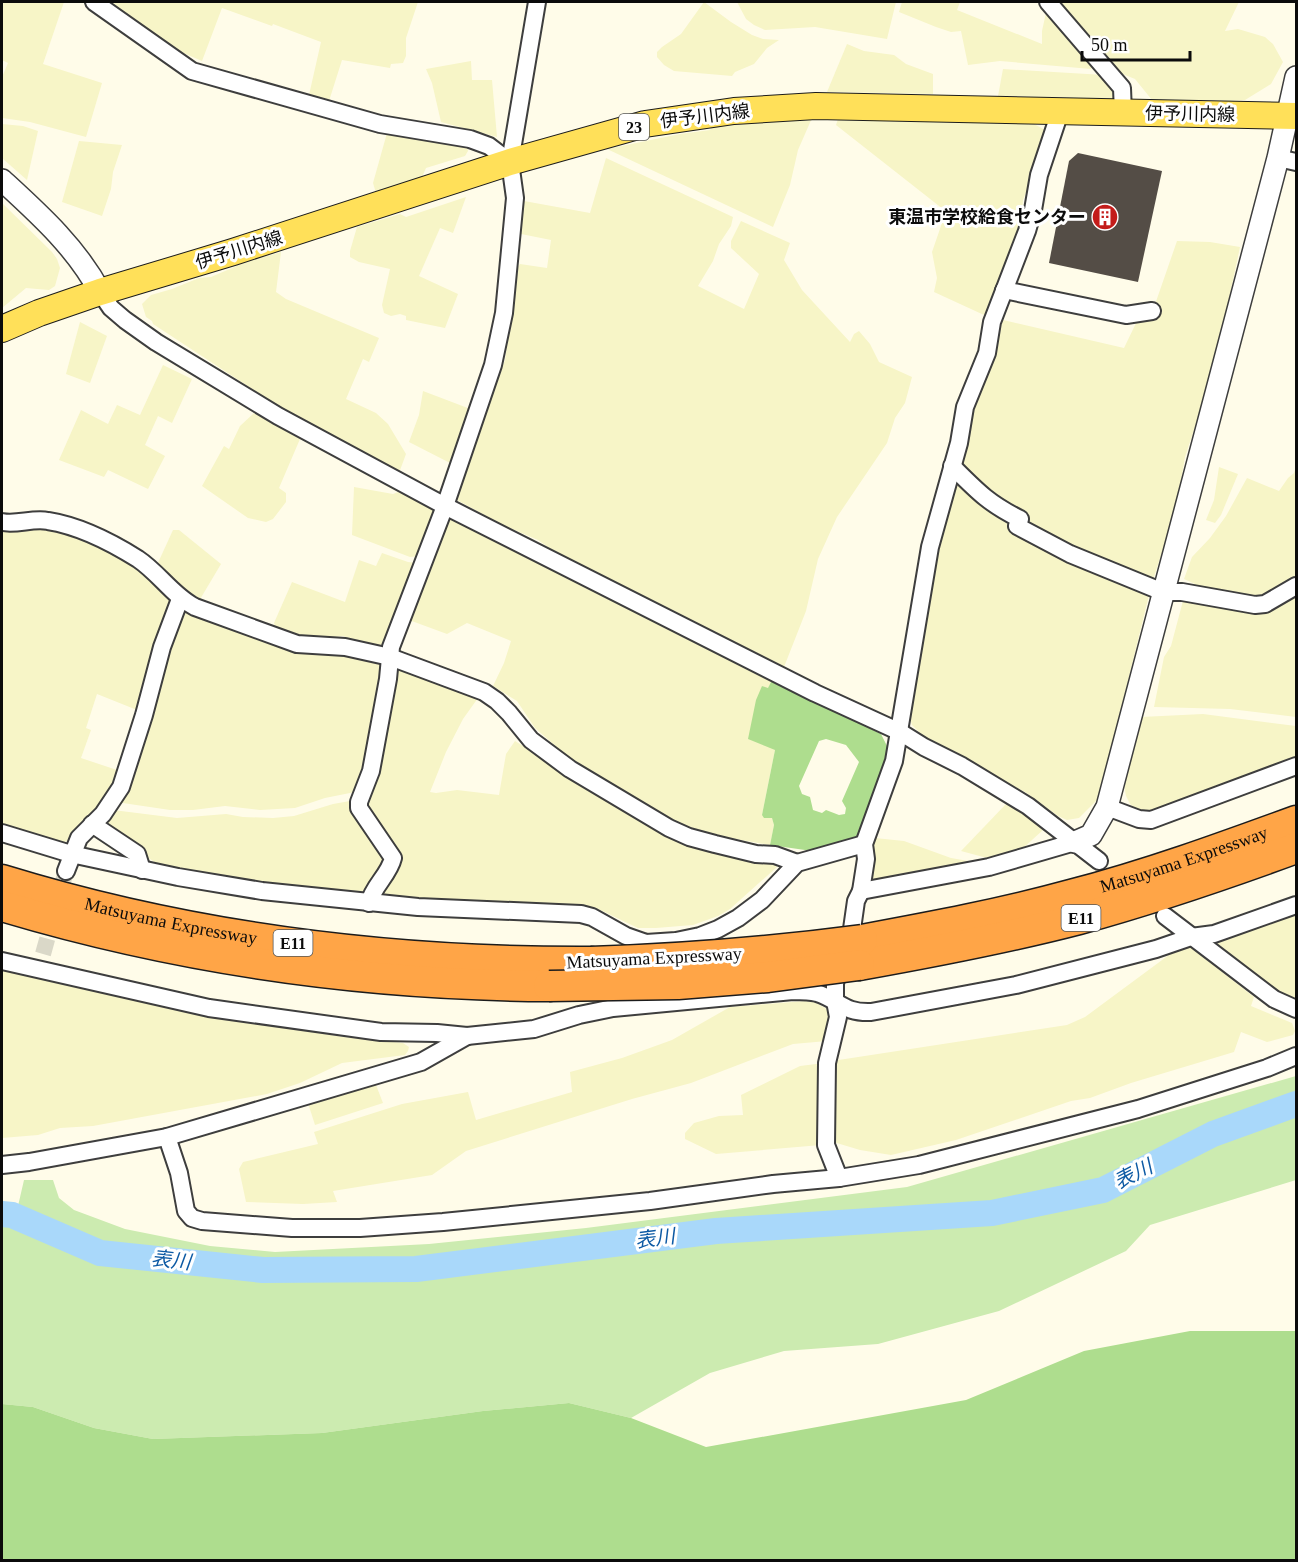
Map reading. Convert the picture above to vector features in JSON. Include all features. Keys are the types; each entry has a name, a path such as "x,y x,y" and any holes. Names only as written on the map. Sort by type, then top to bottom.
{"highway":[{"name":"Matsuyama Expressway","path":"2,906 142,942 260,964 374,978 472,986 678,984 768,977 951,924 1071,895 1191,859 1296,821"},
{"name":"Matsuyama Expressway","path":"2,880 148,919 262,939 378,954 485,960 591,962 676,960 767,952 860,952 955,948 1079,919 1201,882 1296,848"}],"main road":[{"name":"伊予川内線","path":"2,329 39,313 100,292 244,249 510,162 645,124 734,111 816,106 1291,116"}],"street":[{"path":"94,2 192,71 380,124 470,139 489,146 510,162"},
{"path":"369,903 373,892 390,868 393,858 359,808 359,802 371,771 391,647 445,506 493,365 502,324 515,198 510,162 537,2"},
{"path":"1048,2 1122,88 1123,113"},
{"path":"861,891 989,867 1075,842 1091,835 1107,807 1163,591 1287,160 1296,77"},
{"path":"839,1178 826,1144 829,1059 838,1017 835,983 852,929 856,902 861,891 866,859 864,844 894,761 930,547 959,443 965,407 987,352 992,322 1034,210 1040,175 1060,112"},
{"path":"2,180 60,234 90,273 111,308 156,342 278,416 445,506 815,693 900,732 1028,806 1099,861"},
{"path":"1004,290 1126,315 1152,311"},
{"path":"952,466 982,497 1020,519 1017,526 1070,554 1163,591 1182,592 1255,605 1265,604 1296,586"},
{"path":"2,522 48,521 85,532 113,543 154,570 180,599 195,607 297,644 345,646 390,657 484,692 497,701 531,740 546,752 669,828 689,837 756,854 775,855 797,863"},
{"path":"66,871 79,838 111,803 128,769 162,647 180,599"},
{"path":"1107,807 1139,819 1151,820 1296,766"},
{"path":"92,825 137,854 142,870"},
{"path":"2,833 71,854 142,870 262,891 455,910 581,914 646,943 676,941 718,929 738,918 762,900 797,863 864,844"},
{"path":"2,962 41,962 209,1008 381,1032 466,1036 534,1029 579,1015 613,1008 793,991 815,992 849,1010 858,1012 882,1010 1016,985 1156,949 1191,937 1214,934 1296,905"},
{"path":"1165,916 1274,999 1296,1009"},
{"path":"613,1008 646,943"},
{"path":"2,1165 39,1161 167,1137 421,1062 466,1036"},
{"path":"167,1137 179,1173 186,1211 192,1218 202,1221 292,1228 360,1228 650,1201 773,1184 839,1178 920,1164 1138,1109 1267,1068 1296,1056"}],"shaded area":[{"path":"2,2 64,2 43,64 102,83 86,137 30,122 2,118 2,77 8,63 2,60"},
{"path":"107,2 418,2 406,38 406,56 403,63 391,64 390,68 342,60 329,101 309,95 321,42 222,8 202,61 174,49"},
{"path":"704,2 752,35 763,39 779,40 767,48 754,64 735,72 732,76 674,71 664,65 657,57 657,52 681,34"},
{"path":"737,2 896,2 887,39 815,27 765,30 746,19"},
{"path":"902,2 960,2 957,10 1042,44 1047,8 1092,63 1091,69 1000,61 968,65 961,31 951,32 899,12"},
{"path":"1057,2 1239,2 1225,31 1238,29 1265,37 1273,44 1283,62 1271,84 1245,100 1213,102 1152,100 1135,79 1115,71"},
{"path":"847,44 864,51 894,55 906,64 933,74 933,94 827,92"},
{"path":"471,61 472,80 492,80 497,137 441,122 432,83 426,69"},
{"path":"1003,69 1104,75 1114,87 1113,99 998,96"},
{"path":"812,118 798,150 790,185 773,227 607,149 710,130 712,127"},
{"path":"838,119 1034,124 1045,130 1046,134 1030,189 1023,200 1021,217 1024,220 991,311 984,315 934,292 937,278 932,252 948,213 836,125"},
{"path":"2,124 23,126 38,131 27,180 2,158"},
{"path":"387,133 467,146 468,151 465,156 426,168 422,177 376,193 373,183"},
{"path":"79,141 122,145 102,216 62,202"},
{"path":"606,158 733,217 731,226 719,244 713,261 698,286 744,309 759,274 731,248 731,241 741,221 790,243 784,260 802,290 850,342 854,334 859,331 870,344 879,362 912,377 905,403 895,418 887,443 837,517 818,559 806,611 784,667 455,499 505,360 518,267 520,264 547,268 551,240 521,234 524,201 590,213"},
{"path":"466,197 453,233 440,228 419,276 458,294 445,328 406,320 406,316 400,314 391,316 384,313 382,305 390,269 359,262 350,257 357,227 400,214 406,217"},
{"path":"2,203 52,252 60,268 55,286 49,290 26,288 2,308"},
{"path":"1177,241 1210,242 1240,247 1209,384 1185,457 1178,498 1152,583 1072,550 1025,524 958,465 969,410 999,319 1124,348 1138,319 1151,316"},
{"path":"281,252 276,292 286,299 379,338 369,362 363,359 346,399 376,413 388,424 406,454 399,473 318,430 269,400 153,324 146,317 142,304 151,295"},
{"path":"80,322 107,336 90,383 66,374"},
{"path":"163,365 192,379 172,423 158,416 145,445 165,456 148,489 108,470 104,477 59,460 81,410 108,424 117,405 140,415"},
{"path":"423,391 473,410 455,459 450,463 409,442 419,415"},
{"path":"254,413 300,439 279,488 286,493 286,502 273,519 266,522 248,518 202,486 224,446 229,449 240,426"},
{"path":"1219,467 1238,474 1221,515 1215,523 1206,520 1214,500"},
{"path":"1296,467 1296,580 1263,601 1193,589 1195,584 1184,579 1192,557 1226,516 1247,478 1279,491 1294,473"},
{"path":"954,477 986,507 1150,591 1100,795 1079,818 1067,820 1058,816 1025,792 936,745 912,725 910,708 935,571 936,549"},
{"path":"354,487 393,494 398,492 436,509 422,556 410,557 352,535"},
{"path":"449,518 772,680 768,689 762,686 775,750 762,815 772,818 774,825 770,845 713,835 674,821 567,756 535,728 517,701 493,686 511,641 467,623 447,634 409,620"},
{"path":"32,526 62,530 136,563 174,599 142,712 97,694 86,728 91,730 81,758 123,772 120,780 73,839 61,843 2,826 2,529"},
{"path":"173,530 179,530 221,564 199,601 184,594 157,565"},
{"path":"382,553 417,563 384,648 343,636 310,640 275,629 274,623 292,582 345,602 359,560 376,566"},
{"path":"1296,589 1296,717 1230,709 1154,707 1164,657 1171,646 1184,597 1256,608"},
{"path":"183,606 386,663 360,791 325,798 295,808 260,810 225,806 170,810 116,802"},
{"path":"394,665 478,698 463,719 446,752 430,792 457,790 499,795 506,754 515,741 662,832 775,860 777,867 730,909 718,916 693,925 656,928 638,928 594,907 483,905 378,896 392,873 363,808"},
{"path":"1203,714 1296,726 1296,759 1148,813 1136,809 1126,796 1124,785 1141,717"},
{"path":"355,801 388,855 368,893 358,896 254,884 159,865 99,825 113,810 177,818 226,814 273,818 294,816"},
{"path":"1006,804 1025,815 1043,830 1021,850 987,858 961,851"},
{"path":"875,838 904,841 951,858 974,862 878,882 869,875"},
{"path":"1296,914 1296,999 1271,988 1217,947 1219,939"},
{"path":"1181,946 1190,947 1254,997 1251,1006 1292,1023 1295,1031 1293,1035 1267,1042 1241,1032 1234,1052 1131,1083 1090,1098 1071,1101 956,1140 891,1155 860,1150 830,1141 832,1061 1067,1025 1085,1017"},
{"path":"2,969 194,1014 344,1037 403,1043 409,1047 405,1055 342,1063 300,1083 267,1094 93,1126 60,1128 38,1135 2,1138"},
{"path":"814,1002 829,1010 831,1014 827,1041 793,1044 691,1083 466,1151 432,1175 333,1191 337,1202 303,1204 246,1202 239,1169 243,1162 318,1144 314,1132 402,1104 468,1092 476,1120 572,1092 570,1072 622,1058 672,1040 730,1007"},
{"path":"824,1063 821,1145 716,1154 685,1139 685,1133 694,1123 719,1116 743,1115 741,1095 800,1066"},
{"path":"376,1085 383,1103 315,1125 307,1100"}],"green space":[{"path":"772,680 881,734 887,746 888,757 859,840 812,851 770,845 774,825 772,818 764,818 762,815 775,750 748,739 756,700 762,686 768,688","holes":["826,739 846,745 859,762 842,801 846,808 845,814 839,815 826,810 822,813 813,810 810,797 802,794 799,786 819,741"]},
{"path":"1296,1076 1296,1180 1150,1225 1126,1251 999,1311 878,1344 784,1351 710,1373 631,1418 569,1403 483,1411 322,1433 153,1439 94,1428 33,1407 2,1404 2,1204 18,1206 24,1180 53,1180 59,1198 74,1210 125,1229 210,1246 275,1252 429,1244 586,1228 907,1187"},
{"path":"1190,1331 1296,1331 1296,1560 2,1560 2,1404 33,1407 94,1428 153,1439 322,1433 483,1411 569,1403 631,1418 706,1447 966,1400 1084,1351"}],"building":[{"name":"東温市学校給食センター","path":"1078,153 1162,171 1138,282 1049,263 1069,161"}],"waterway":[{"name":"表川","path":"2,1214 12,1215 100,1253 263,1270 416,1269 716,1231 992,1213 1103,1190 1213,1134 1296,1104"}],"tunnel":[{"path":"43,954 66,871"}],"place":[{"name":"東温市学校給食センター","path":"1105,217"}]}
